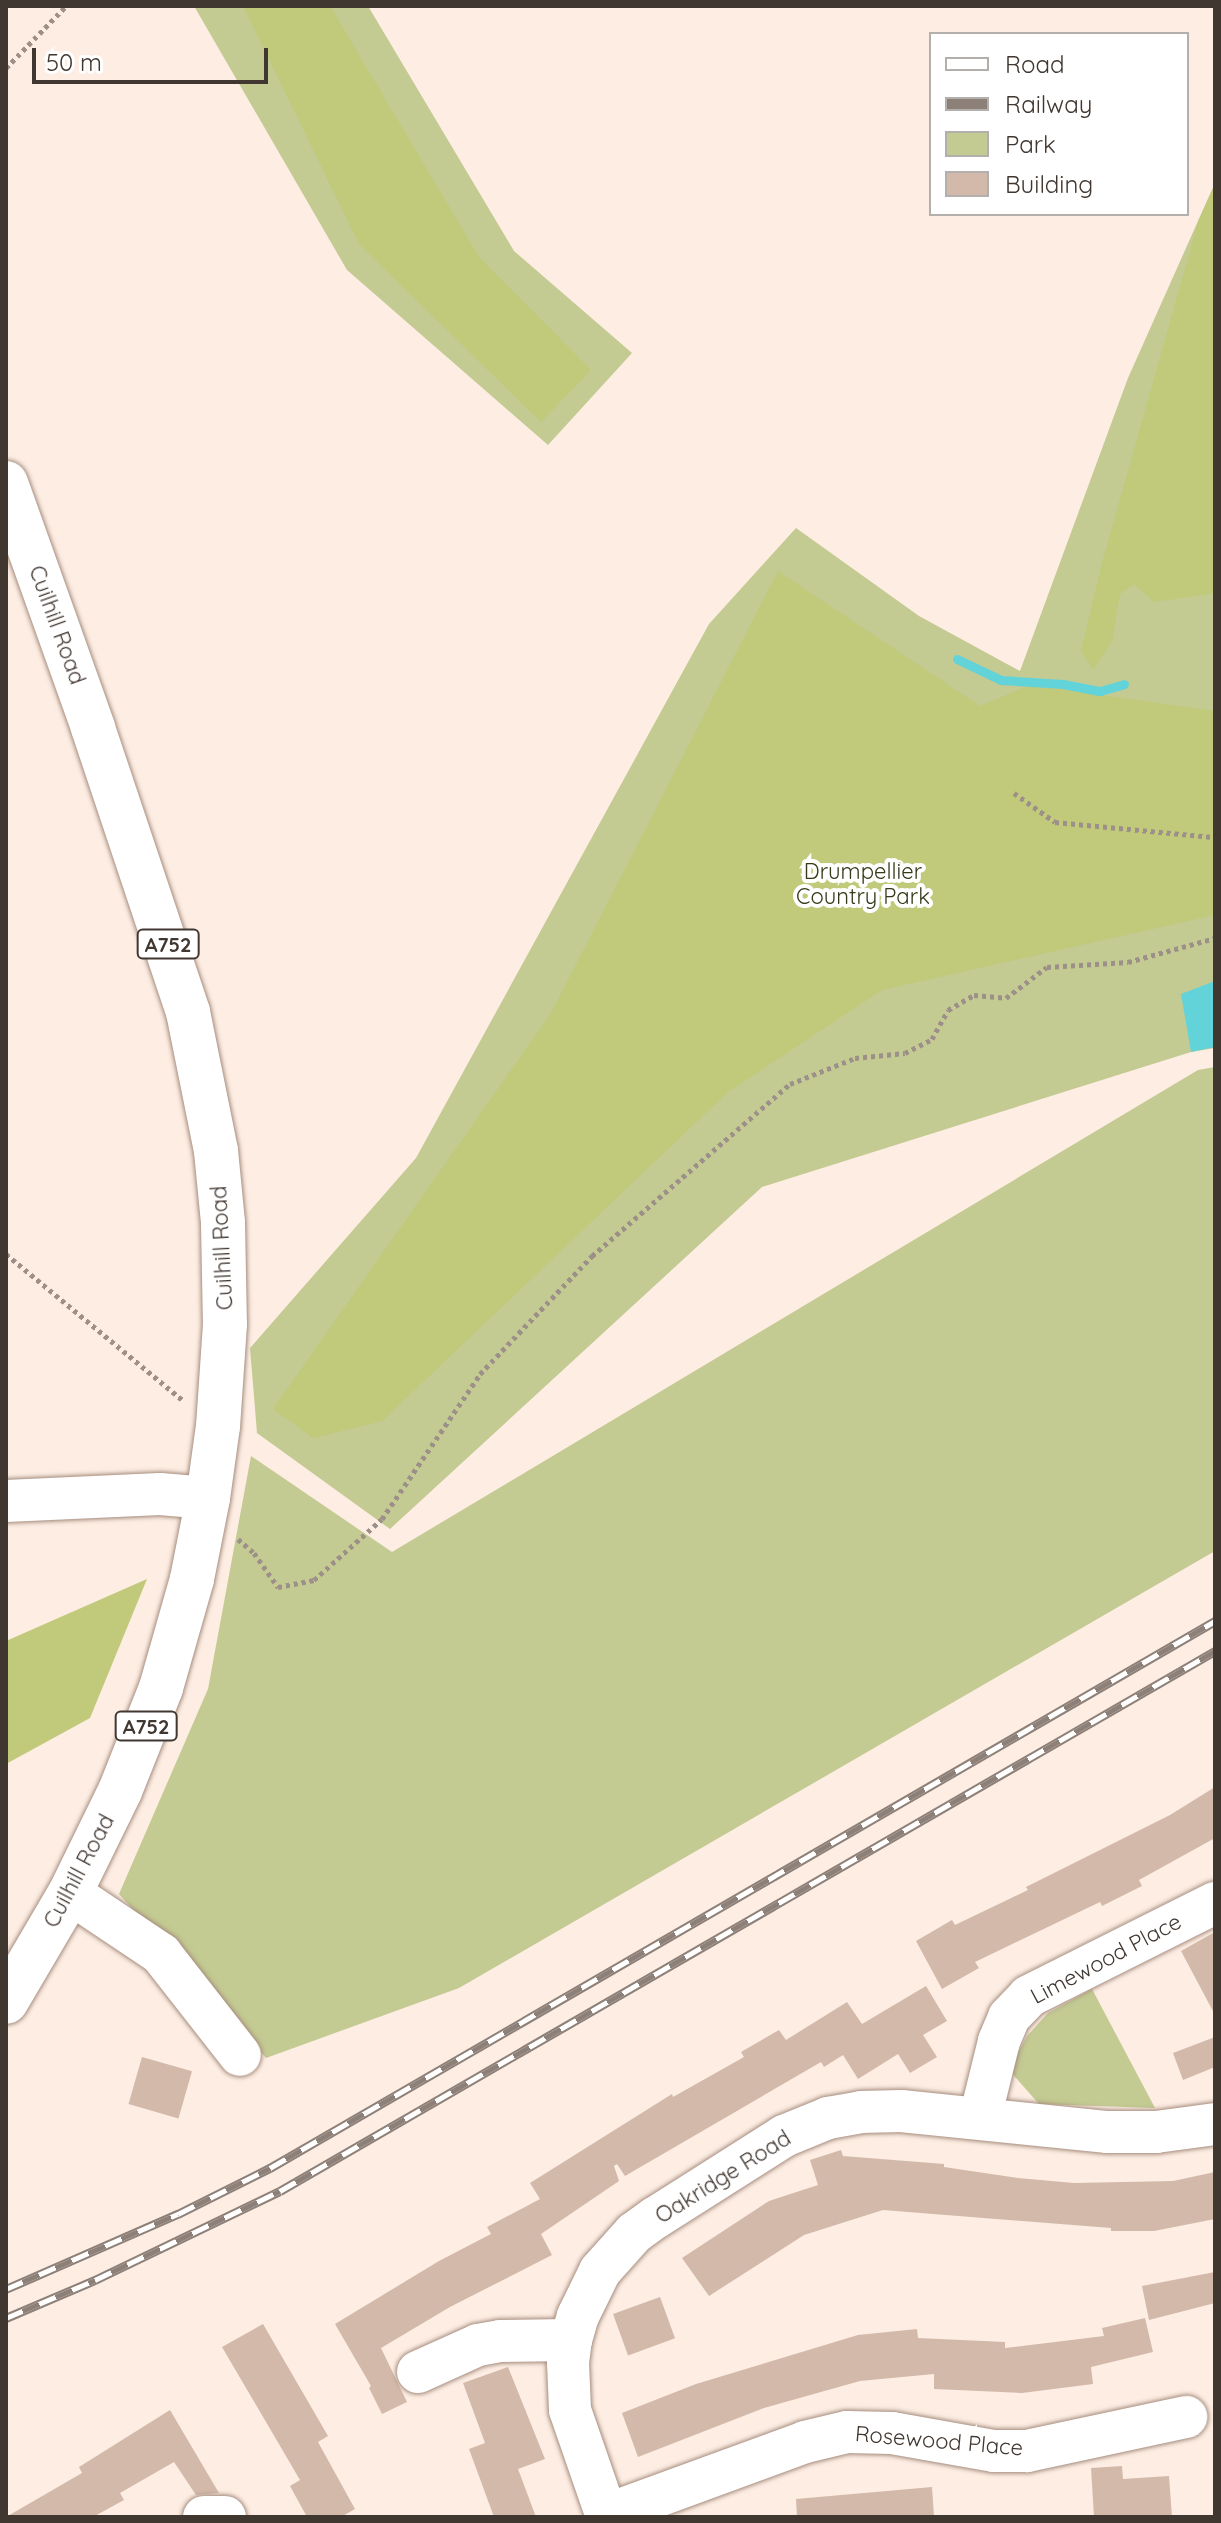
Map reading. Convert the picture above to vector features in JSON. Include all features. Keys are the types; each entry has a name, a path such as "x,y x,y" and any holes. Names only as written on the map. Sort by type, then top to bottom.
{"main road":[{"name":"Cuilhill Road","path":"6,483 168,946 204,1079 223,1223 225,1324 218,1426 208,1498 192,1579 161,1688 120,1791 70,1893 6,2002"}],"street":[{"path":"6,1501 160,1494 208,1498"},
{"path":"70,1893 161,1954 240,2055"},
{"name":"Limewood Place","path":"980,2118 999,2041 1009,2017 1029,1996 1215,1903"},
{"name":"Oakridge Road","path":"606,2516 570,2410 571,2340 578,2316 600,2271 634,2233 784,2136 828,2118 861,2112 980,2118 1108,2132 1156,2132 1215,2124"},
{"path":"418,2372 478,2345 511,2340 571,2340"},
{"name":"Rosewood Place","path":"606,2516 805,2442 847,2432 892,2433 994,2451 1027,2451 1186,2417"},
{"path":"204,2517 225,2517"}],"path":[{"path":"6,68 66,6"},
{"path":"1014,793 1055,822 1215,837"},
{"path":"208,1498 221,1524 254,1553 278,1587 314,1580 382,1519 480,1374 592,1256 790,1084 855,1058 905,1053 932,1039 948,1010 974,995 1006,998 1047,967 1128,962 1215,938"},
{"path":"6,1254 149,1375 218,1426"}],"green space":[{"path":"194,6 368,6 514,251 632,353 548,445 347,270"},
{"path":"243,6 330,6 479,257 591,370 541,422 359,244"},
{"name":"Drumpellier Country Park","path":"1215,183 1215,1048 1191,1052 762,1187 390,1529 257,1433 250,1348 416,1158 709,624 796,528 919,616 1020,671 1128,378"},
{"path":"1215,184 1215,593 1154,602 1134,584 1120,594 1112,642 1093,669 1081,651 1102,563 1199,219"},
{"path":"778,571 980,706 1030,685 1215,711 1215,915 882,990 728,1092 382,1421 313,1438 273,1409 551,1013"},
{"path":"1215,1067 1215,1551 459,1988 266,2058 119,1894 208,1689 251,1456 392,1552 1198,1070"},
{"path":"147,1579 90,1718 6,1764 6,1641"},
{"path":"1092,1989 1155,2108 1039,2104 1009,2070 1027,2036 1048,2013"}],"water":[{"path":"1215,981 1215,1047 1191,1052 1181,994"}],"building":[{"path":"1215,1787 1215,1838 1139,1880 1142,1886 1102,1906 1100,1902 975,1962 979,1968 942,1989 916,1941 952,1920 955,1925 1028,1890 1026,1887 1170,1815"},
{"path":"1215,1932 1215,2015 1181,1951"},
{"path":"926,1986 947,2021 923,2035 937,2057 910,2073 898,2054 858,2079 843,2055 824,2067 821,2062 625,2176 617,2164 614,2166 619,2181 541,2234 552,2255 450,2307 381,2348 407,2402 382,2414 369,2388 371,2386 335,2324 439,2261 491,2234 487,2227 540,2199 530,2183 672,2094 673,2097 744,2057 741,2052 779,2030 786,2040 847,2002 862,2024"},
{"path":"1215,2037 1215,2067 1183,2080 1173,2053"},
{"path":"142,2057 192,2071 178,2118 128,2104"},
{"path":"841,2150 843,2156 944,2164 944,2167 1018,2178 1074,2183 1173,2181 1215,2172 1215,2219 1154,2231 1111,2231 1111,2228 883,2210 804,2235 709,2296 682,2258 769,2201 818,2185 810,2160"},
{"path":"1215,2272 1215,2303 1149,2320 1142,2286"},
{"path":"660,2297 675,2338 628,2355 613,2314"},
{"path":"1145,2318 1153,2352 1091,2367 1093,2384 1022,2393 934,2389 934,2374 860,2381 764,2408 638,2457 622,2413 696,2384 858,2335 917,2329 918,2338 1005,2342 1005,2348 1104,2336 1102,2328"},
{"path":"263,2324 328,2436 318,2442 355,2509 341,2517 307,2517 290,2486 300,2480 222,2347"},
{"path":"508,2367 545,2459 518,2469 536,2517 494,2517 469,2449 485,2443 463,2383"},
{"path":"170,2410 219,2493 196,2495 174,2462 120,2493 124,2500 93,2517 6,2517 82,2473 79,2467"},
{"path":"1122,2466 1123,2479 1169,2476 1172,2517 1094,2517 1091,2468"},
{"path":"932,2487 934,2517 797,2517 796,2499"}],"waterway":[{"path":"957,659 1001,680 1063,684 1100,691 1124,684"}],"railway":[{"path":"6,2289 178,2214 270,2168 1215,1621"},
{"path":"6,2318 95,2280 280,2191 1215,1651"}]}
